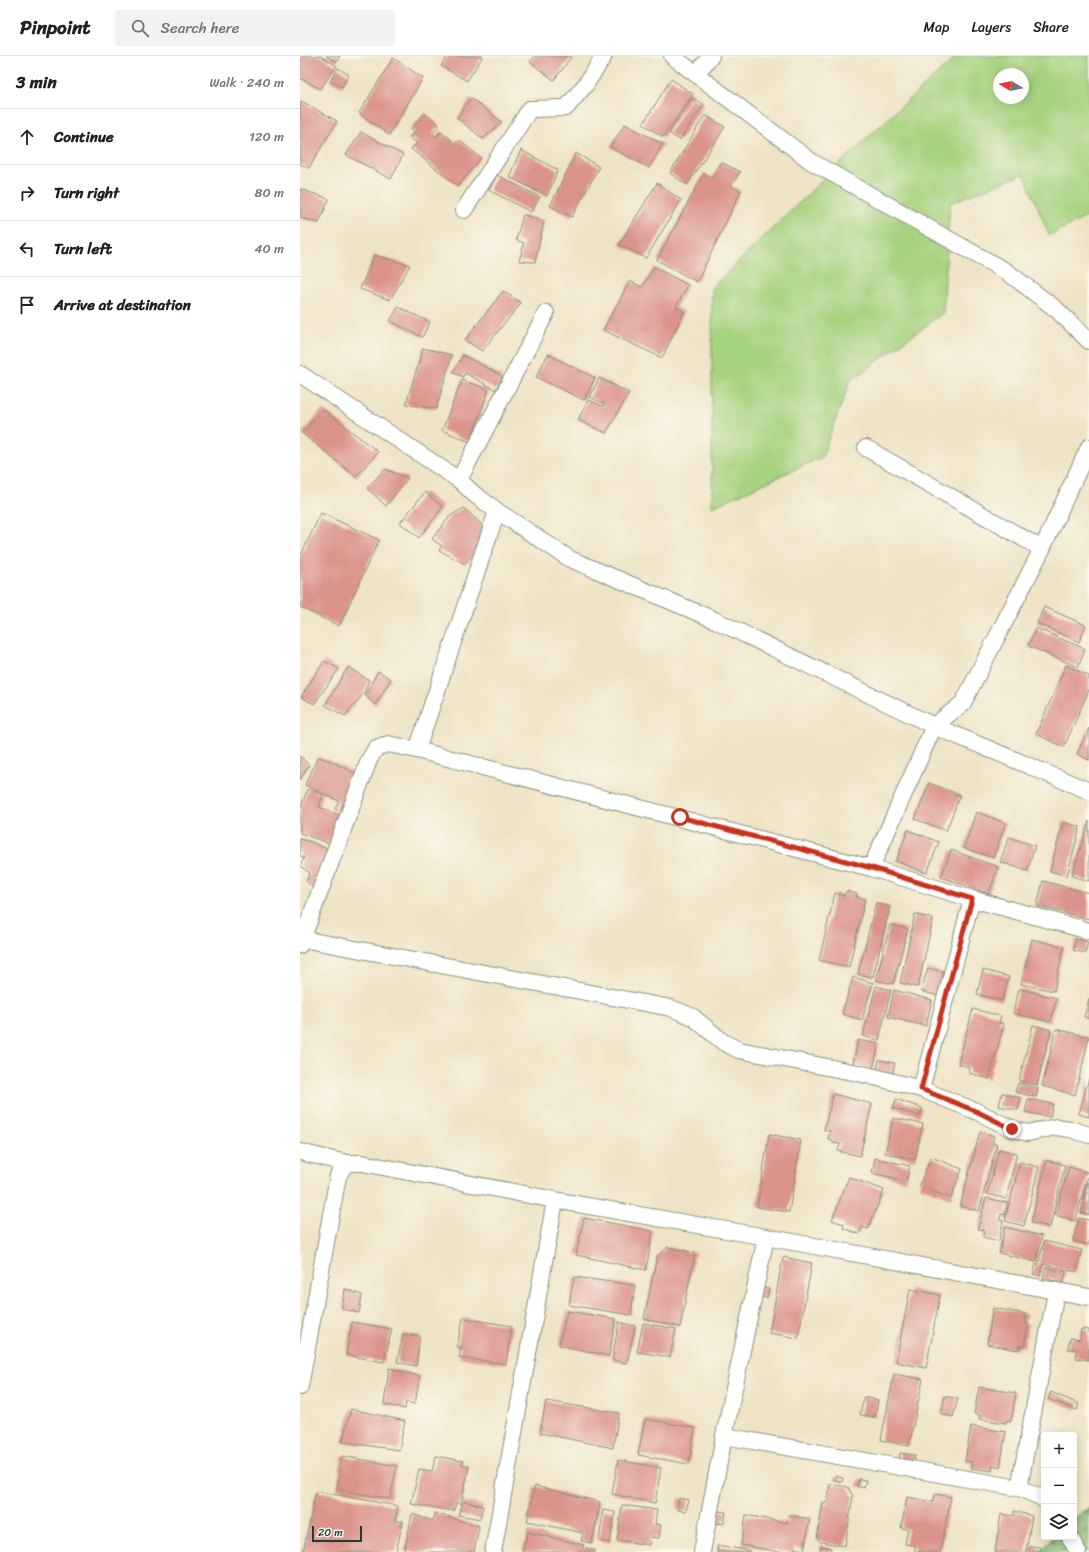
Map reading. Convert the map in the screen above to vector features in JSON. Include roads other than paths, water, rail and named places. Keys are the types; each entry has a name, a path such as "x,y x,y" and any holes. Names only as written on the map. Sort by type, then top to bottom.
{"street":[{"path":"464,210 530,109 566,108 586,84 604,56"},
{"path":"672,56 812,162 1007,272 1086,334"},
{"path":"696,74 710,56"},
{"path":"460,480 546,313"},
{"path":"300,374 460,480 474,494 497,511 570,559 715,620 934,726 1089,791"},
{"path":"872,868 934,726 963,703 1042,548 1089,447"},
{"path":"866,448 1042,548"},
{"path":"417,750 497,511"},
{"path":"1089,931 972,899 872,868 417,750 388,744 376,748 369,760 301,942 672,1008 693,1017 723,1042 739,1050 863,1074 921,1089 978,1112 1012,1129 1028,1133 1056,1127 1089,1135"},
{"path":"921,1089 972,899"},
{"path":"300,1152 346,1163 362,1163 555,1200 766,1237 1089,1297"},
{"path":"300,1387 338,1176 346,1163"},
{"path":"493,1552 555,1200"},
{"path":"702,1552 724,1436 766,1237"},
{"path":"1019,1488 1056,1292"},
{"path":"724,1436 1019,1488 1041,1497"},
{"path":"1072,1540 1078,1552"}]}
